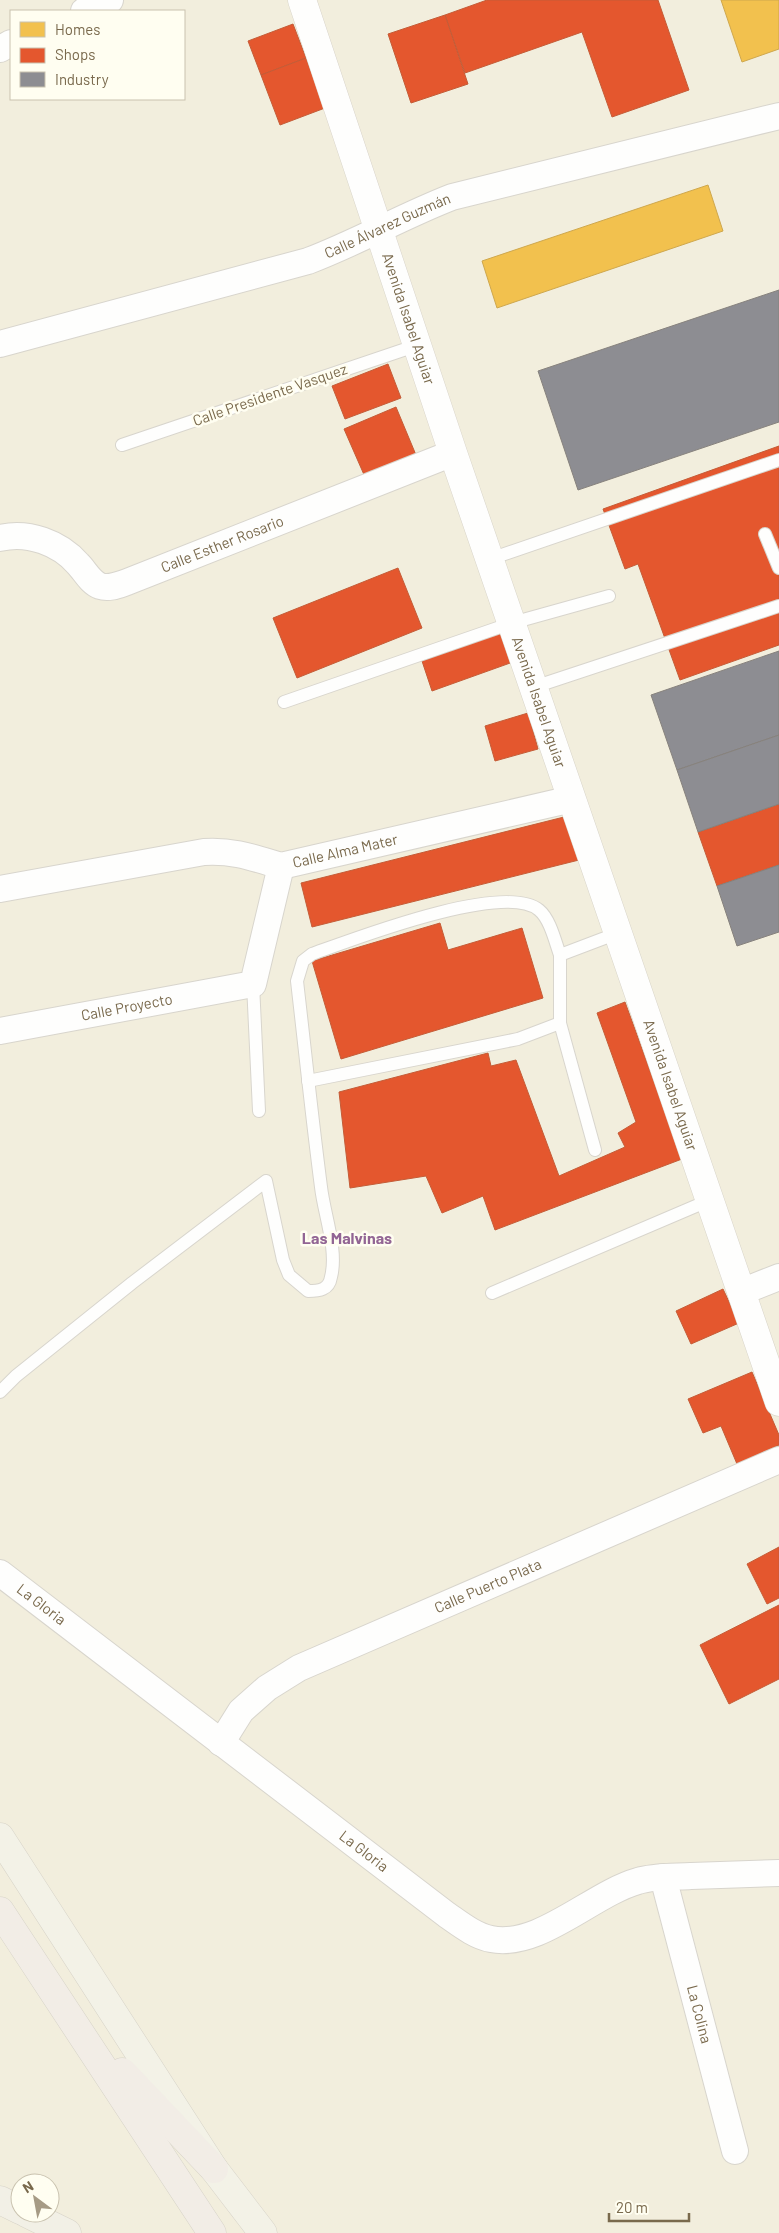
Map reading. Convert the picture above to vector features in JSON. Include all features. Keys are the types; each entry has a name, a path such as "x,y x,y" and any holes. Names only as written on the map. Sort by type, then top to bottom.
{"highway":[{"path":"0,1910 212,2233"},
{"path":"73,2022 214,2169"},
{"path":"46,2223 67,2233"}],"main road":[{"name":"Avenida Isabel Aguiar","path":"302,0 380,228 453,453 779,1402"},
{"path":"0,1837 214,2169 263,2233"}],"street":[{"path":"86,10 110,0"},
{"name":"Calle Álvarez Guzmán","path":"0,344 308,262 346,247 415,211 452,197 779,116"},
{"name":"Calle Esther Rosario","path":"0,538 20,536 52,543 66,551 93,582 107,587 127,582 453,453"},
{"name":"Calle Alma Mater","path":"0,889 223,850 281,866 572,799"},
{"path":"253,984 281,866"},
{"name":"Calle Proyecto","path":"0,1031 253,984"},
{"path":"741,1292 779,1277"},
{"name":"Calle Puerto Plata","path":"221,1743 241,1712 267,1688 299,1668 779,1460"},
{"name":"La Gloria","path":"0,1574 447,1916 468,1930 490,1939 512,1939 544,1930 615,1889 639,1880 663,1877 779,1872"},
{"name":"La Colina","path":"663,1877 735,2151"}],"lane":[{"name":"Calle Presidente Vasquez","path":"122,446 418,345"},
{"path":"490,559 779,460"},
{"path":"765,534 779,568"},
{"path":"284,702 512,623 609,596"},
{"path":"534,687 779,606"},
{"path":"0,1392 16,1376 125,1289 266,1181 283,1260 289,1275 308,1291 319,1291 328,1286 332,1278 333,1261 321,1188 297,982 303,961 312,954 391,926 490,902 524,902 540,911 560,954 560,1022 595,1150"},
{"path":"560,954 618,933"},
{"path":"253,984 259,1111"},
{"path":"308,1081 518,1039 560,1022"},
{"path":"492,1294 710,1200"}],"shaded area":[{"path":"0,0 779,0 779,2233 0,2233"}],"building: Homes":[{"path":"721,0 779,0 779,49 742,62"},
{"path":"708,185 723,231 497,308 482,261"}],"building: Shops":[{"path":"487,0 658,0 689,90 612,117 582,32 465,73 445,15"},
{"path":"445,15 468,84 411,103 388,34"},
{"path":"293,24 306,58 261,75 248,41"},
{"path":"306,58 325,108 280,125 261,75"},
{"path":"388,364 401,398 345,419 332,386"},
{"path":"396,407 416,455 365,477 344,429"},
{"path":"779,446 779,645 680,680 638,564 625,569 603,509"},
{"path":"398,568 422,628 297,678 273,618"},
{"path":"502,632 513,662 432,691 422,661"},
{"path":"528,713 538,749 495,761 485,726"},
{"path":"779,804 779,865 717,886 698,832"},
{"path":"568,816 579,860 312,927 301,883"},
{"path":"440,923 448,950 522,928 543,998 341,1059 312,961"},
{"path":"625,1002 682,1159 495,1230 483,1196 442,1213 426,1176 350,1188 339,1092 488,1053 491,1066 516,1060 559,1176 625,1147 618,1133 636,1122 597,1013"},
{"path":"723,1289 739,1323 691,1344 676,1311"},
{"path":"752,1372 779,1435 779,1445 737,1464 721,1426 703,1433 688,1399"},
{"path":"779,1547 779,1598 767,1604 747,1564"},
{"path":"779,1605 779,1679 729,1704 700,1645"}],"building: Industry":[{"path":"779,290 779,422 578,490 538,371"},
{"path":"779,651 779,735 677,770 651,695"},
{"path":"779,735 779,804 698,832 677,770"},
{"path":"779,865 779,932 737,946 717,886"}],"district":[{"name":"Las Malvinas","path":"347,1238"}]}
